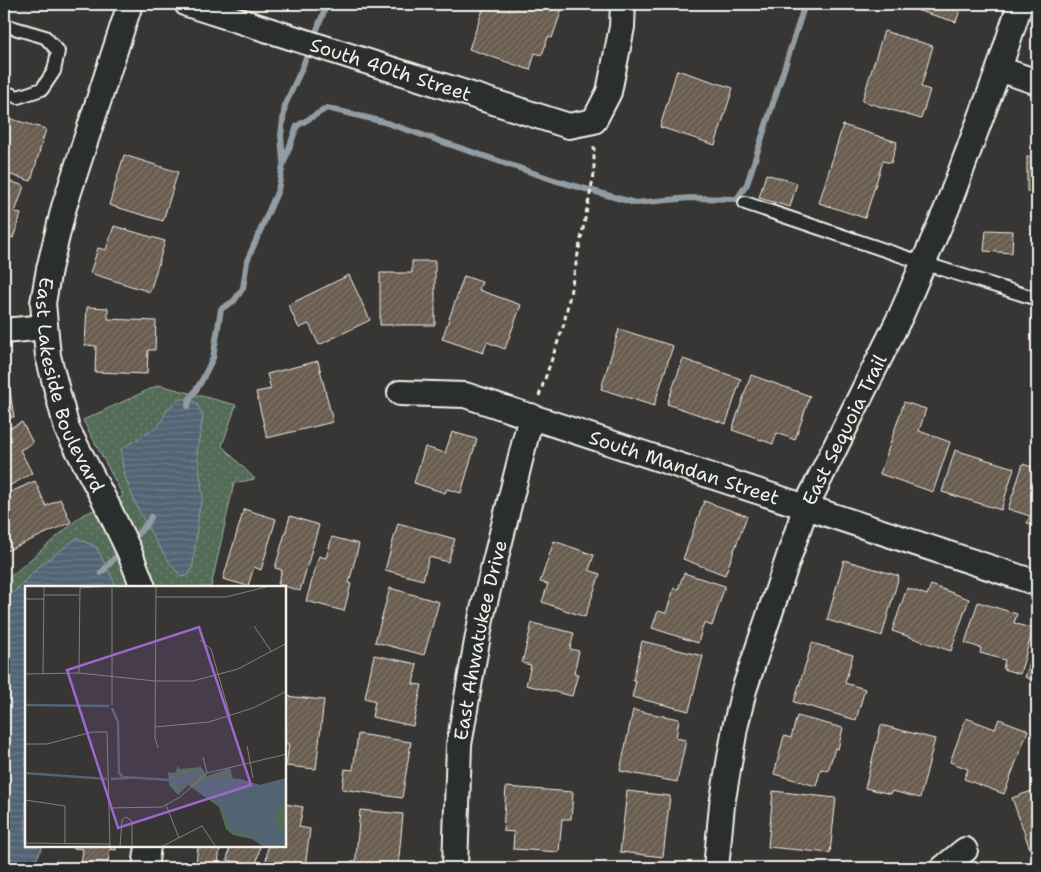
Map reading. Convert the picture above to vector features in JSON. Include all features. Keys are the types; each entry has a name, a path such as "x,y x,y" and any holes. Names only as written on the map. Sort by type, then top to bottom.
{"street":[{"name":"East Lakeside Boulevard","path":"130,4 64,207 43,303 48,356 67,429 125,543 143,586"},
{"name":"South 40th Street","path":"187,4 570,126 594,121"},
{"path":"594,121 609,92 622,27 623,4"},
{"name":"East Sequoia Trail","path":"716,868 722,805 735,728 744,690 806,506 897,322 947,208 999,69 1020,4"},
{"path":"999,69 1037,82"},
{"path":"4,331 46,327"},
{"name":"South Mandan Street","path":"400,393 465,395 1037,583"},
{"name":"East Ahwatukee Drive","path":"455,868 459,745 482,614 531,416"},
{"path":"145,868 148,847"},
{"path":"944,868 965,850"}],"lane":[{"path":"4,25 45,37 58,51 54,71 42,89 18,97 4,92"},
{"path":"745,203 923,263 1037,298"}],"path":[{"path":"531,416 564,324 594,174 594,121"}],"green space":[{"path":"159,385 236,405 222,446 255,479 234,483 211,586 25,586 25,847 42,847 32,868 4,868 4,582 81,516 123,496 83,420"}],"water":[{"path":"179,399 190,399 197,404 203,416 197,451 203,497 199,510 193,565 189,575 181,577 151,534 133,498 122,464 121,449 159,426 167,410"},
{"path":"77,538 96,547 116,586 25,586 25,847 42,847 32,868 4,868 4,602 42,564"}],"building":[{"path":"485,4 548,4 562,9 552,38 548,37 542,55 535,53 530,70 469,49"},
{"path":"896,4 962,4 956,22"},
{"path":"884,31 933,46 921,87 930,90 921,119 862,101"},
{"path":"677,70 733,88 715,145 660,127"},
{"path":"4,117 46,129 31,181 4,173"},
{"path":"843,125 897,142 891,163 883,161 865,218 819,203"},
{"path":"124,155 178,172 163,221 109,205"},
{"path":"1027,157 1037,157 1037,191 1027,191"},
{"path":"766,174 797,183 790,207 759,198"},
{"path":"4,179 24,186 15,212 21,214 13,238 4,235"},
{"path":"114,226 165,241 150,292 90,273 98,248 106,250"},
{"path":"986,230 1013,231 1012,253 984,251"},
{"path":"4,245 9,246 4,278"},
{"path":"412,261 435,261 435,325 380,325 380,273 412,273"},
{"path":"349,275 370,320 319,345 309,324 299,328 288,305"},
{"path":"464,276 482,282 479,290 521,305 505,349 487,342 483,353 442,339"},
{"path":"87,307 108,308 108,319 156,321 155,350 148,350 147,374 95,372 96,346 85,345"},
{"path":"619,329 673,346 654,406 601,389"},
{"path":"683,359 741,379 726,424 667,404"},
{"path":"318,361 333,422 267,438 256,392 271,389 267,374"},
{"path":"4,365 6,365 14,417 4,418"},
{"path":"751,375 810,396 795,440 777,433 773,444 732,430"},
{"path":"904,402 926,409 919,431 950,442 933,492 880,474"},
{"path":"22,422 33,443 20,450 32,473 4,489 4,431"},
{"path":"452,432 477,439 461,493 447,489 445,493 414,483 425,447 445,453"},
{"path":"955,450 1014,468 1001,510 942,492"},
{"path":"1023,464 1037,469 1037,527 1027,523 1030,516 1008,509"},
{"path":"35,481 46,506 60,499 71,522 4,552 4,495"},
{"path":"704,501 747,516 725,575 683,559"},
{"path":"244,509 276,519 261,570 254,567 248,586 223,579"},
{"path":"290,516 319,525 300,591 278,584 282,570 275,568"},
{"path":"398,523 455,539 448,562 429,557 423,580 385,570"},
{"path":"332,537 359,544 344,611 306,601 319,556 326,558"},
{"path":"554,541 594,555 589,570 600,574 585,617 542,602 548,584 540,582"},
{"path":"844,560 899,576 882,636 827,620"},
{"path":"684,573 725,586 712,626 704,623 698,643 652,628 658,611 666,613 674,588 678,589"},
{"path":"931,585 969,599 951,651 892,631 907,588 927,595"},
{"path":"390,588 439,602 424,655 375,642"},
{"path":"978,602 1017,614 1014,623 1033,629 1020,674 1003,669 1005,660 980,653 981,648 965,643"},
{"path":"532,623 574,633 570,649 579,651 574,673 578,674 572,696 526,685 531,665 522,663"},
{"path":"642,641 703,656 689,711 632,697 636,681 633,680"},
{"path":"1037,642 1037,682 1025,677"},
{"path":"812,643 853,655 845,683 865,689 856,720 794,702"},
{"path":"374,655 417,664 413,684 422,685 413,726 372,717 375,701 365,698"},
{"path":"286,696 324,700 316,769 286,766 289,744 286,744"},
{"path":"633,710 679,719 676,738 686,740 677,782 620,771"},
{"path":"797,716 843,728 838,749 835,748 828,771 821,769 816,786 774,774 784,736 791,738"},
{"path":"966,718 995,729 999,719 1028,730 1004,794 964,779 968,769 950,762"},
{"path":"881,725 935,739 920,798 892,791 891,794 865,788"},
{"path":"358,734 411,742 402,798 342,789 345,769 353,770"},
{"path":"506,787 573,792 571,819 562,819 559,852 513,849 514,832 503,831"},
{"path":"1037,789 1037,850 1031,852 1012,798"},
{"path":"627,791 670,796 663,857 620,852"},
{"path":"773,791 836,798 830,853 768,847"},
{"path":"286,804 303,807 299,827 310,829 305,868 265,868 268,847 286,847"},
{"path":"360,810 403,814 398,868 355,868"},
{"path":"116,847 116,850 110,849 107,868 81,865 83,849 73,848"},
{"path":"198,847 220,847 218,865 196,863"},
{"path":"230,847 260,847 256,866 227,860"}],"waterway":[{"path":"283,161 281,135 285,105 327,4"},
{"path":"188,406 213,358 221,309 234,301 243,288 247,261 278,190 283,165 297,126 327,108 384,122 554,180 635,203 690,198 737,199 747,184 805,4"},
{"path":"130,542 151,517"},
{"path":"101,573 123,549"}]}
